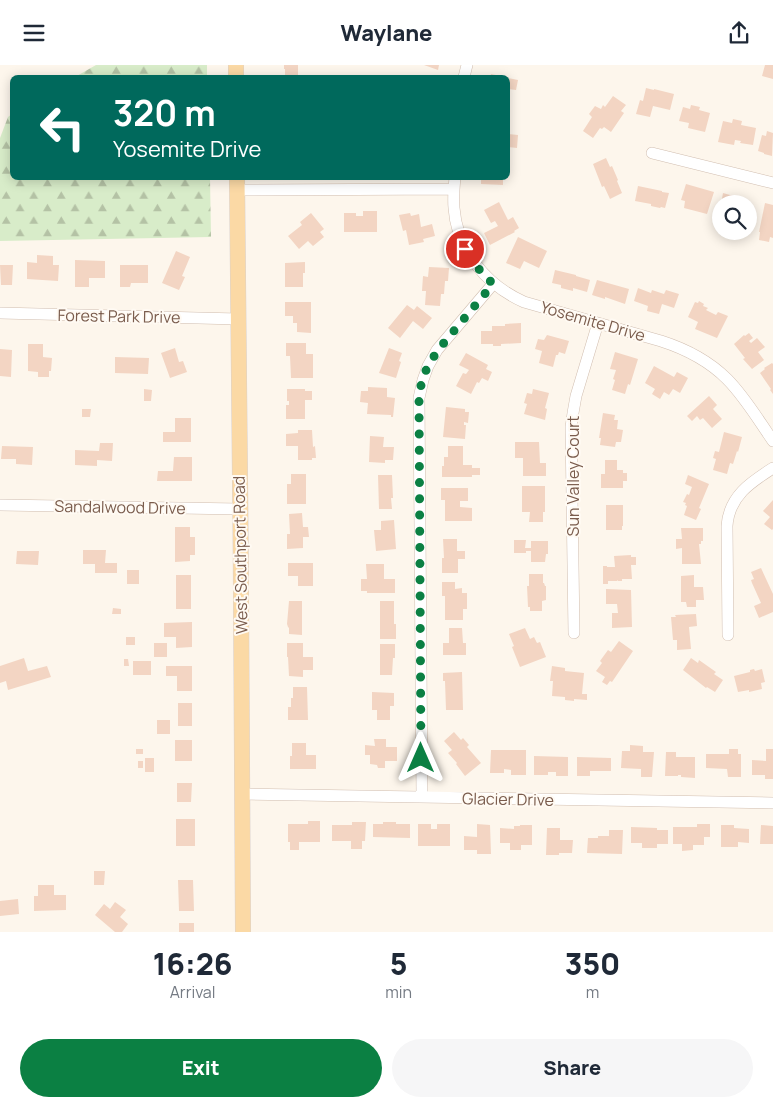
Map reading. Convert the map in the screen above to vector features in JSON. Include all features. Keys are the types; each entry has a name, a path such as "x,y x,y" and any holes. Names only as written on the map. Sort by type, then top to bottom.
{"main road":[{"name":"West Southport Road","path":"237,183 239,509 244,794 243,932"}],"street":[{"path":"652,153 773,183"},
{"path":"237,183 455,183"},
{"name":"Yosemite Drive","path":"455,183 454,208 459,235 470,257 493,284 524,301 670,344 705,361 728,380 773,441"},
{"path":"422,797 419,398 422,379 438,350 493,284"},
{"name":"Forest Park Drive","path":"0,313 238,319"},
{"name":"Sun Valley Court","path":"574,633 572,413 598,323"},
{"path":"728,635 728,521 732,507 742,490 773,468"},
{"name":"Sandalwood Drive","path":"0,505 239,509"},
{"name":"Glacier Drive","path":"244,794 773,803"}],"green space":[{"path":"96,65 207,65 207,75 78,75"},
{"path":"10,116 10,180 210,180 211,237 0,241 0,138"}],"building":[{"path":"284,65 298,65 298,75 285,75"},
{"path":"424,65 439,65 438,70"},
{"path":"765,65 773,65 773,79 762,76"},
{"path":"510,78 518,80 516,90 510,89"},
{"path":"646,88 674,94 670,110 653,106 650,117 636,114 640,100 643,101"},
{"path":"613,96 626,105 621,111 624,113 611,132 604,127 600,128 593,138 583,131 592,117 589,114 595,106 601,109 603,105 605,107"},
{"path":"691,105 700,107 699,110 710,113 705,132 688,128 689,123 679,121 683,107 690,109"},
{"path":"733,119 742,121 741,125 756,128 753,145 740,143 741,141 735,140 734,145 718,142 723,121 732,123"},
{"path":"767,131 773,133 772,156 758,151 762,135 766,136"},
{"path":"510,134 518,135 517,148 510,147"},
{"path":"606,158 610,167 612,166 622,193 610,199 604,186 602,187 593,164"},
{"path":"481,180 503,180 503,185 481,184"},
{"path":"686,184 714,192 707,214 684,208 685,201 681,200"},
{"path":"638,186 669,193 665,208 635,201"},
{"path":"499,202 508,220 513,217 519,228 490,245 484,233 498,226 495,221 491,223 484,210"},
{"path":"765,203 773,205 773,238 770,237 769,242 759,240"},
{"path":"363,211 377,211 377,232 344,232 344,213 356,213 356,216 363,216"},
{"path":"311,213 324,229 320,232 324,237 313,246 308,241 299,249 288,236 302,225 300,222"},
{"path":"410,213 411,216 419,214 421,227 432,224 435,236 423,239 424,242 409,245 406,230 403,231 399,215"},
{"path":"518,237 547,251 539,268 524,261 520,269 506,263"},
{"path":"176,251 190,257 182,276 185,277 179,290 162,283"},
{"path":"37,255 53,256 53,265 59,265 58,281 27,279 27,262 37,263"},
{"path":"75,260 105,261 105,278 89,278 89,287 75,287"},
{"path":"305,262 303,287 285,287 285,263"},
{"path":"0,265 13,265 12,285 1,285"},
{"path":"120,265 148,265 148,283 131,283 130,287 120,287"},
{"path":"429,267 449,268 448,281 445,281 444,294 441,294 440,306 425,305 426,291 422,291 423,276 428,277"},
{"path":"555,270 590,280 587,292 573,288 573,291 561,288 561,285 552,283"},
{"path":"597,280 629,289 625,304 592,295"},
{"path":"638,288 651,293 652,290 664,294 666,290 679,294 674,308 662,304 659,314 647,311 648,306 634,301"},
{"path":"699,301 708,308 706,310 716,315 718,312 728,316 717,338 695,329 698,322 688,317 695,302 698,303"},
{"path":"285,302 311,302 311,333 297,332 297,323 293,323 293,316 285,316"},
{"path":"407,305 414,310 417,306 432,318 423,329 413,321 400,338 388,328"},
{"path":"521,323 521,343 501,344 501,346 481,344 481,331 492,331 492,326"},
{"path":"749,333 753,338 749,341 751,343 757,338 765,347 758,352 764,360 752,369 734,344"},
{"path":"547,335 569,341 565,354 559,352 556,355 553,367 539,363 542,351 535,349 538,339 544,340"},
{"path":"286,343 306,343 306,354 313,354 313,378 291,378 290,356 286,356"},
{"path":"28,344 43,344 43,357 52,358 49,377 38,377 38,372 28,371"},
{"path":"175,348 179,362 183,361 187,372 170,378 161,353"},
{"path":"389,348 402,353 396,378 379,373"},
{"path":"0,349 12,350 11,377 0,376"},
{"path":"615,352 638,359 630,385 628,384 625,394 612,390 616,370 610,369"},
{"path":"466,353 488,365 486,369 492,372 488,381 482,378 479,383 477,382 471,394 456,386 463,373 466,374 469,370 459,365"},
{"path":"115,357 149,358 148,374 115,373"},
{"path":"773,364 773,394 760,373"},
{"path":"654,366 674,377 677,372 688,378 680,393 673,389 669,395 664,392 660,399 652,394 655,389 645,383"},
{"path":"368,387 387,388 387,397 395,398 393,417 391,415 367,414 368,403 360,402 361,391 368,391"},
{"path":"144,389 152,390 151,401 144,401"},
{"path":"287,389 312,391 312,400 305,400 305,419 286,419 286,405 289,405"},
{"path":"533,389 549,393 545,408 547,409 545,420 524,414 527,404 524,403 527,393 532,394"},
{"path":"709,396 717,405 713,409 722,419 712,428 703,418 700,420 697,416 692,421 687,416"},
{"path":"446,407 465,409 465,412 469,412 468,423 464,422 464,425 466,425 465,439 443,437"},
{"path":"82,409 91,409 90,417 82,417"},
{"path":"603,413 615,415 614,420 618,420 617,429 623,430 621,442 616,442 615,447 600,445 601,438 599,438"},
{"path":"175,418 191,418 191,442 163,442 163,432 175,432"},
{"path":"298,430 312,430 316,458 312,458 312,460 298,460 298,446 286,446 286,434 298,433"},
{"path":"724,432 742,437 738,452 733,464 730,463 727,474 713,470 716,459 713,458 715,451 719,452"},
{"path":"370,436 384,437 383,447 394,447 393,460 385,460 385,463 369,462"},
{"path":"515,442 539,442 540,463 546,463 546,476 523,476 523,458 515,458"},
{"path":"100,443 113,443 112,461 97,460 97,466 75,465 75,450 99,451"},
{"path":"2,446 33,447 32,465 16,464 16,459 1,459"},
{"path":"448,446 463,446 463,465 472,465 472,468 480,468 480,475 472,475 472,477 442,477 444,457 448,457"},
{"path":"174,457 192,457 192,481 157,481 158,471 173,471"},
{"path":"605,460 617,460 617,470 623,470 623,473 627,473 627,481 623,481 623,488 601,488 601,474 605,474"},
{"path":"291,474 306,474 306,504 287,504 287,484 291,484"},
{"path":"378,475 392,475 392,509 379,509"},
{"path":"688,475 709,484 696,520 684,515 687,506 683,502 687,494 689,495 692,487 685,484"},
{"path":"522,486 545,486 543,522 529,522 530,512 522,512"},
{"path":"441,488 468,488 468,501 460,501 460,507 472,508 472,521 445,521 445,500 441,500"},
{"path":"773,500 772,530 764,524 770,517 763,511"},
{"path":"606,505 623,505 622,530 606,530"},
{"path":"302,513 303,527 308,527 309,537 303,537 303,548 287,549 287,534 290,534 289,514"},
{"path":"394,520 396,549 376,551 374,530 381,530 381,521"},
{"path":"175,527 190,527 190,537 195,537 195,555 190,555 190,561 175,562"},
{"path":"681,528 703,528 703,541 699,544 701,564 682,564 682,548 676,549 676,539 682,539"},
{"path":"443,539 457,539 457,551 465,551 465,559 458,559 458,573 442,573 442,558 444,558"},
{"path":"514,540 526,540 525,548 531,548 531,541 548,541 548,554 546,554 545,562 531,562 531,551 514,553"},
{"path":"83,550 106,550 105,563 117,563 117,573 95,573 95,564 83,564"},
{"path":"17,551 39,551 38,565 16,564"},
{"path":"631,555 631,557 636,557 636,565 631,565 632,579 608,581 608,584 603,584 603,566 615,567 614,556"},
{"path":"288,563 313,563 313,586 298,586 298,576 288,576"},
{"path":"366,564 384,564 384,579 395,579 395,593 367,593 367,591 361,591 361,579 367,579"},
{"path":"761,568 773,594 773,612 759,618 754,606 761,603 751,580 754,579 751,572"},
{"path":"127,570 139,570 139,584 127,584"},
{"path":"529,574 543,574 543,583 546,586 546,600 542,601 542,611 530,611 530,607 528,607 527,586 529,586"},
{"path":"176,575 191,575 191,609 176,609"},
{"path":"694,575 694,587 703,587 704,600 696,600 696,607 687,607 686,602 681,602 681,576"},
{"path":"442,582 455,582 455,589 462,588 462,593 467,593 467,609 463,609 463,620 445,620 445,596 442,596"},
{"path":"606,589 631,590 632,627 612,628 612,613 618,613 617,604 606,604"},
{"path":"289,601 302,601 302,635 289,634 287,624"},
{"path":"380,601 394,601 396,639 380,639"},
{"path":"113,608 121,609 121,614 112,614"},
{"path":"696,614 697,626 689,627 691,649 677,650 677,640 673,640 671,617 676,617 675,615"},
{"path":"192,622 192,647 176,648 176,637 164,637 164,623"},
{"path":"449,628 462,628 463,643 466,643 466,655 443,655 443,643 449,643"},
{"path":"525,628 530,639 534,637 537,643 540,642 546,657 520,667 509,634"},
{"path":"126,637 135,637 135,645 126,645"},
{"path":"619,641 633,651 612,682 610,681 607,685 602,682 605,677 596,671 608,650 611,652"},
{"path":"154,643 167,643 167,657 154,657"},
{"path":"287,643 303,643 303,657 313,657 313,670 303,670 303,677 289,676"},
{"path":"380,644 395,644 392,675 380,675"},
{"path":"24,658 28,671 47,666 51,677 8,690 6,681 0,683 0,666"},
{"path":"691,658 698,663 699,660 716,672 714,674 723,680 715,692 706,688 683,670"},
{"path":"124,659 128,659 129,666 124,666"},
{"path":"133,661 151,661 151,675 133,675"},
{"path":"166,666 192,666 192,691 177,691 177,676 166,676"},
{"path":"552,666 565,668 565,671 584,673 582,694 587,694 587,700 565,700 565,697 552,696 553,681 550,681"},
{"path":"754,669 755,671 762,669 765,682 761,683 762,689 738,692 734,676 750,672 750,670"},
{"path":"462,672 463,710 446,710 443,673"},
{"path":"293,687 307,687 308,720 288,720 288,707 291,707"},
{"path":"372,692 394,693 394,706 390,706 390,720 377,720 377,710 372,710"},
{"path":"178,703 192,703 192,726 178,726"},
{"path":"157,720 170,720 170,734 157,734"},
{"path":"454,732 461,740 463,738 469,745 467,747 481,763 465,776 448,753 452,750 444,741"},
{"path":"374,739 386,739 386,747 397,747 397,761 385,761 385,768 378,768 377,765 370,764 370,755 365,755 365,745 375,746"},
{"path":"175,740 192,740 192,761 175,761"},
{"path":"292,743 306,743 306,755 316,755 316,769 290,769"},
{"path":"630,745 643,746 643,752 654,752 652,777 641,777 641,769 621,768 622,751 630,751"},
{"path":"136,749 143,749 143,754 136,754"},
{"path":"729,749 738,749 738,754 741,754 741,777 728,777 727,769 706,768 706,754 729,754"},
{"path":"766,749 773,749 773,779 765,779 765,775 752,775 752,760 766,761"},
{"path":"491,750 526,750 526,775 511,775 511,770 504,769 504,773 490,773"},
{"path":"666,752 676,752 676,757 695,757 695,778 681,777 681,775 665,776"},
{"path":"534,756 568,757 568,776 556,776 556,772 548,772 548,775 534,775"},
{"path":"577,757 611,758 611,771 590,771 590,776 577,776"},
{"path":"145,758 154,758 154,772 145,772"},
{"path":"138,761 143,761 143,768 138,768"},
{"path":"177,783 192,783 191,802 177,802"},
{"path":"176,819 195,819 195,846 176,846"},
{"path":"308,821 320,821 320,842 299,842 299,850 290,850 288,824 308,824"},
{"path":"352,822 366,822 365,841 362,841 362,849 351,849 351,841 332,841 332,825 352,825"},
{"path":"383,822 410,824 410,838 373,837 373,824 383,824"},
{"path":"418,824 431,824 431,829 437,829 437,824 450,824 450,846 418,846"},
{"path":"477,824 490,825 491,854 477,854 477,850 464,850 464,836 477,837"},
{"path":"697,824 710,824 710,837 704,837 704,845 693,845 693,850 682,851 682,844 673,844 673,827 697,827"},
{"path":"532,825 532,845 521,845 521,850 510,850 510,843 500,843 500,828 514,829 514,826"},
{"path":"721,825 734,825 734,828 749,829 749,843 738,842 738,847 721,847"},
{"path":"761,825 773,826 773,844 760,844"},
{"path":"631,827 668,830 668,844 657,844 657,848 642,848 642,843 631,843"},
{"path":"547,828 560,828 560,840 573,840 572,853 546,855"},
{"path":"609,830 623,830 622,854 587,853 588,838 609,836"},
{"path":"94,871 105,871 104,885 94,885"},
{"path":"178,880 193,880 194,911 179,911"},
{"path":"38,885 54,885 54,895 66,895 66,910 34,911 34,896 38,896"},
{"path":"18,899 19,914 0,916 0,901"},
{"path":"115,902 126,910 120,917 128,924 122,932 115,932 95,915 104,904 110,909"},
{"path":"179,923 194,923 194,932 179,932"}],"route":[{"path":"421,758 419,398 422,379 438,350 493,284 476,266 465,249"}]}
